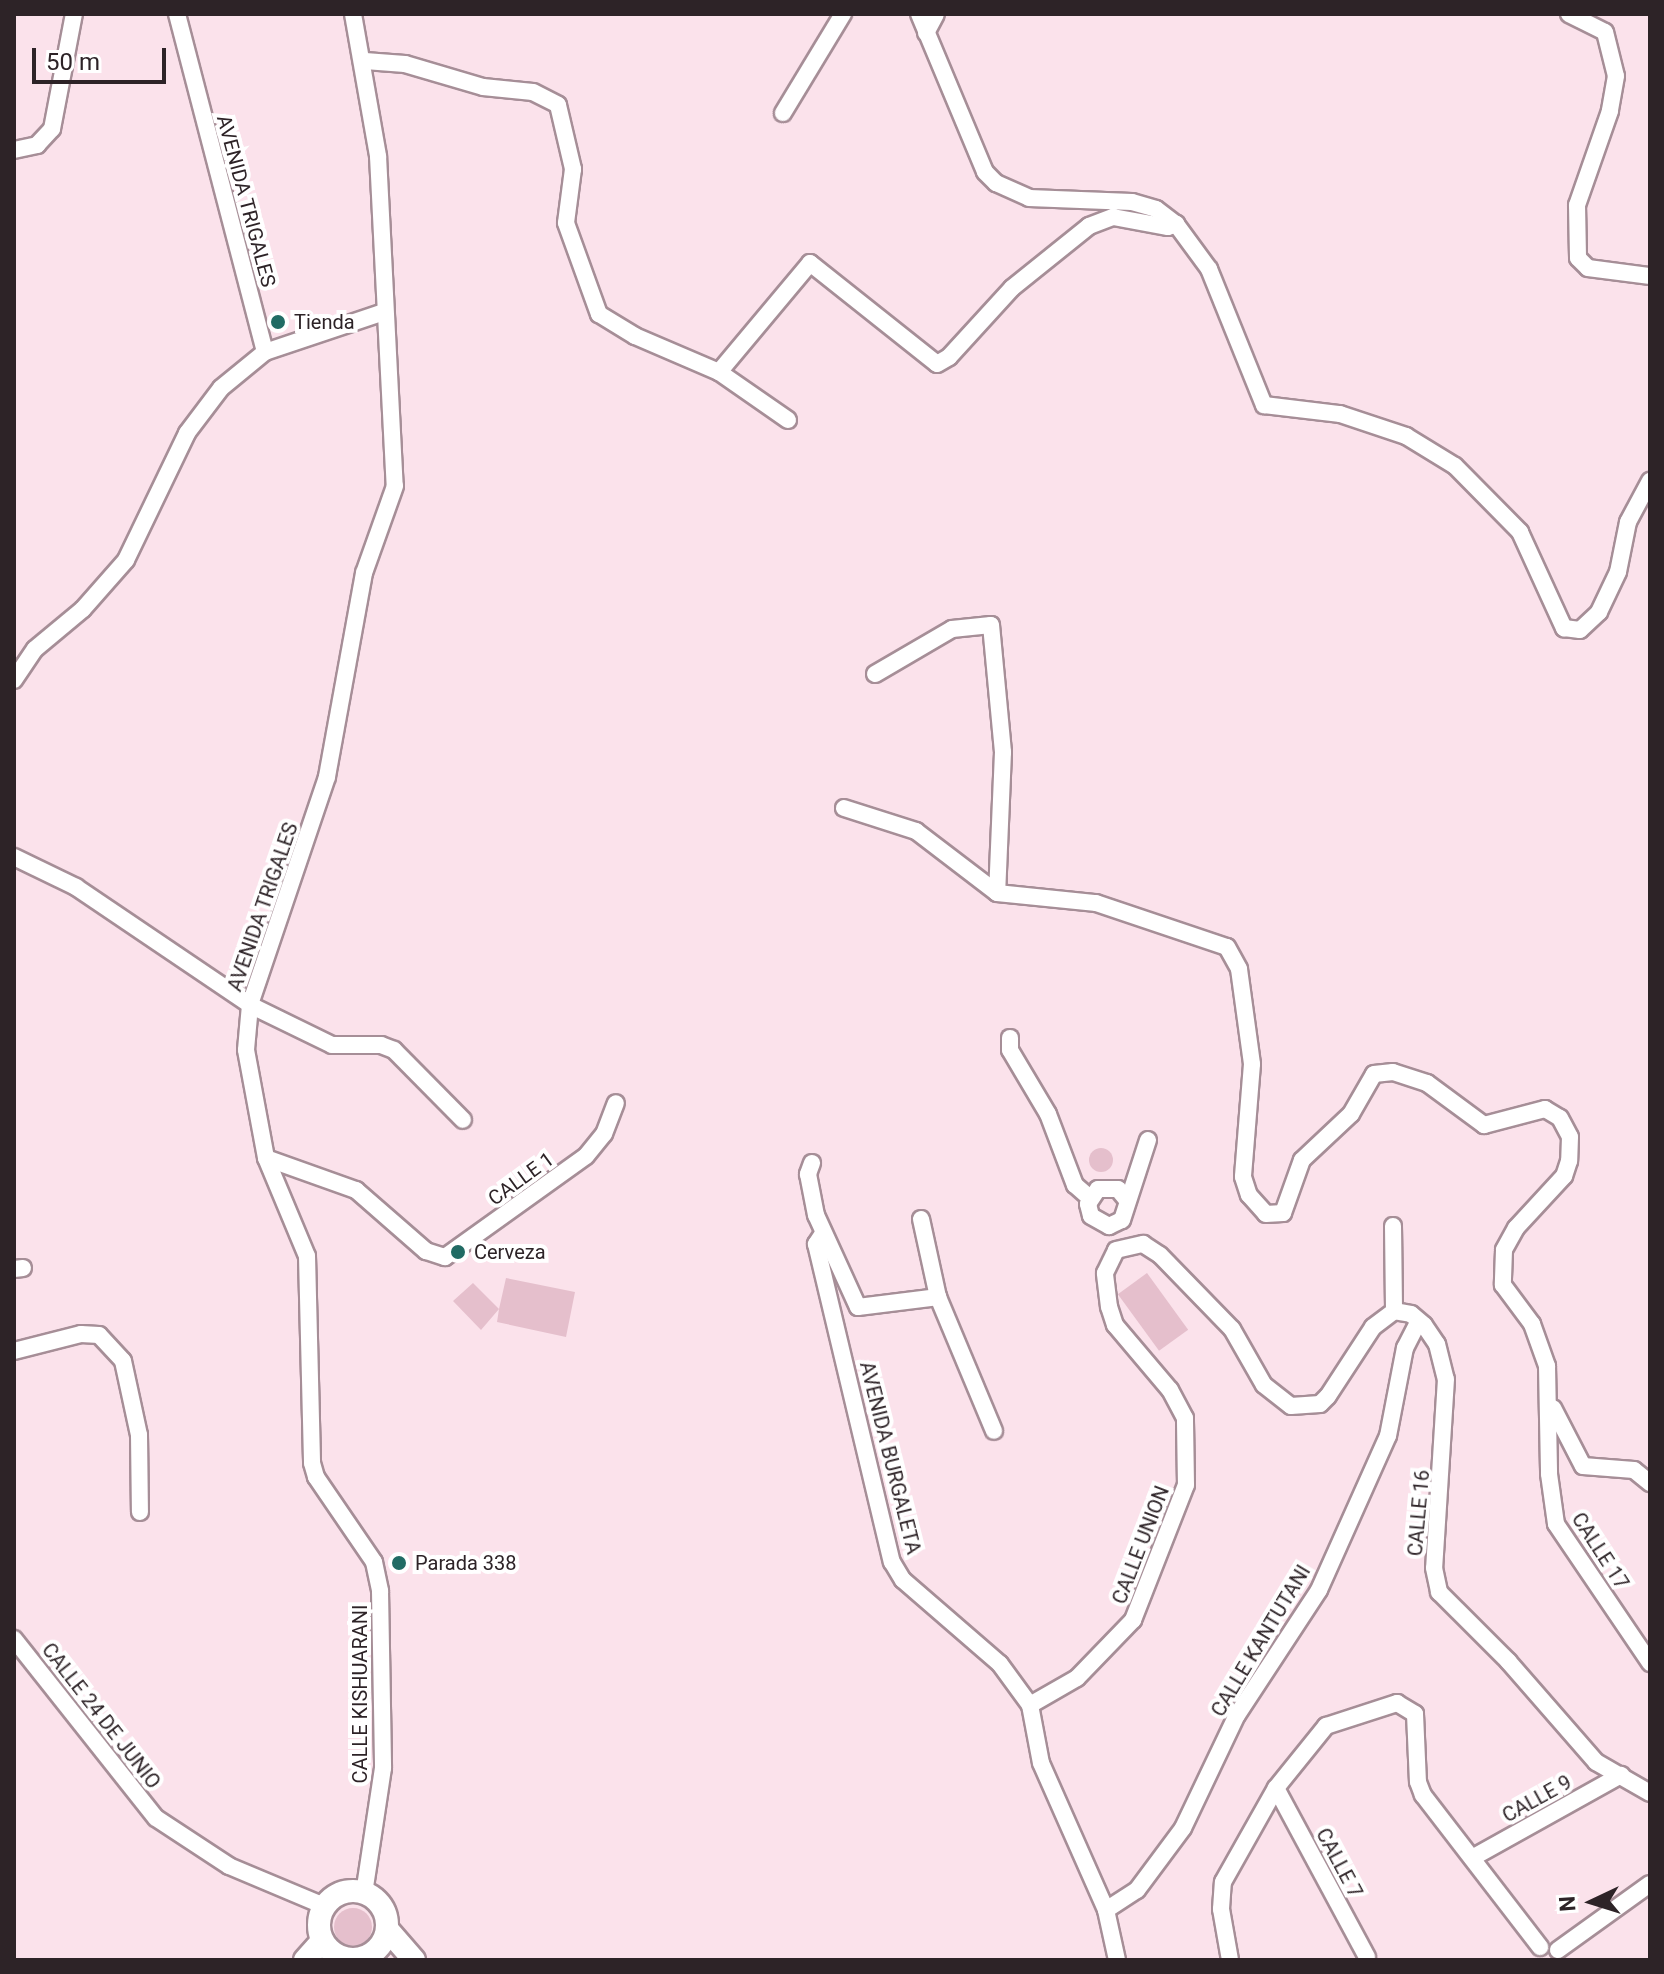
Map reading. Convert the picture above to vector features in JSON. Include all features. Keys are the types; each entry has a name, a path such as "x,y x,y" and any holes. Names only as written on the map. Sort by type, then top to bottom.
{"main road":[{"path":"387,1929 378,1948 359,1959 338,1956 322,1941 319,1923 324,1906 342,1892 364,1893 382,1907 387,1929 406,1957"},
{"path":"305,1960 322,1941"}],"street":[{"path":"14,150 37,145 52,129 74,14"},
{"name":"AVENIDA TRIGALES","path":"177,14 265,352"},
{"name":"AVENIDA TRIGALES","path":"353,14 365,61 378,156 395,486 364,573 327,777 250,1005 248,1080 266,1158 307,1256 316,1477 364,1543 380,1591"},
{"path":"783,113 843,14"},
{"path":"919,14 985,172 996,183 1029,198 1132,202 1156,209 1176,224 1209,269 1264,405 1340,414 1406,436 1455,466 1520,532 1564,628 1580,630 1599,612 1618,572 1628,522 1650,481"},
{"path":"926,33 936,14"},
{"path":"1569,14 1605,32 1616,76 1610,111 1577,205 1578,258 1588,268 1650,276"},
{"path":"365,61 405,64 483,87 533,92 558,105 573,169 566,223 599,314 635,336 719,372 788,420"},
{"path":"719,372 810,263 937,364 956,351 1012,288 1089,226 1129,216 1168,227 1176,224"},
{"path":"14,680 35,649 83,609 126,560 198,413 265,352 384,312"},
{"path":"875,674 952,629 991,625 1003,752 997,893"},
{"path":"844,808 916,831 997,893 1096,903 1227,947 1239,969 1252,1064 1243,1177 1249,1195 1266,1214 1283,1213 1302,1160 1351,1114 1374,1074 1393,1072 1427,1083 1484,1125 1500,1124 1534,1110 1553,1112 1570,1137 1569,1161 1564,1176 1516,1228 1503,1265 1503,1285 1510,1300 1532,1324 1541,1344 1551,1403 1583,1466 1634,1470 1650,1483"},
{"path":"14,857 76,887 250,1005 332,1045 381,1045 394,1050 463,1120"},
{"path":"1010,1038 1010,1050 1048,1114 1075,1185 1090,1198"},
{"name":"CALLE 1","path":"266,1158 356,1190 436,1257 455,1253 586,1156 604,1134 616,1103"},
{"path":"1109,1226 1126,1213 1126,1199 1148,1140"},
{"path":"812,1163 808,1174 822,1235 830,1237 858,1307 938,1297"},
{"path":"1126,1199 1111,1187 1098,1189 1090,1198 1091,1216 1109,1226 1116,1250 1143,1244 1160,1255 1232,1329 1264,1385 1291,1406 1320,1404 1373,1327 1394,1311"},
{"path":"921,1219 938,1297 994,1431"},
{"path":"1393,1226 1394,1311"},
{"name":"AVENIDA BURGALETA","path":"822,1235 816,1244 892,1562 903,1580 1000,1664 1030,1705 1041,1763 1106,1910 1117,1960"},
{"name":"CALLE UNION","path":"1030,1705 1077,1678 1133,1620 1186,1485 1185,1418 1170,1390 1115,1325 1105,1273 1116,1250"},
{"path":"1394,1311 1419,1321"},
{"name":"CALLE 16","path":"1419,1321 1437,1344 1447,1401 1434,1568 1439,1592 1508,1661 1596,1762 1650,1793"},
{"name":"CALLE KANTUTANI","path":"1106,1910 1137,1890 1183,1828 1237,1715 1319,1590 1383,1449 1405,1348 1419,1321"},
{"path":"14,1351 81,1334 99,1335 123,1361 139,1435 140,1512"},
{"name":"CALLE 17","path":"1551,1403 1549,1474 1556,1524 1650,1663"},
{"name":"CALLE KISHUARANI","path":"364,1893 383,1768 380,1591"},
{"name":"CALLE 24 DE JUNIO","path":"14,1639 156,1818 229,1866 324,1906"},
{"path":"1230,1960 1221,1909 1223,1882 1276,1788 1326,1726 1397,1703 1410,1707 1417,1725 1418,1782 1536,1953 1560,1955 1649,1886"},
{"name":"CALLE 9","path":"1472,1858 1621,1775"},
{"name":"CALLE 7","path":"1276,1788 1367,1957"}],"shaded area":[{"path":"1101,1148 1109,1152 1113,1160 1109,1168 1101,1172 1093,1168 1089,1160 1093,1152"},
{"path":"1147,1273 1188,1330 1159,1351 1118,1294"},
{"path":"506,1278 575,1292 566,1337 497,1322"},
{"path":"473,1283 499,1309 481,1330 453,1301"},
{"path":"353,1908 366,1914 372,1927 366,1940 353,1946 340,1940 334,1927 340,1914"}],"place":[{"name":"Tienda","path":"278,322"},
{"name":"Cerveza","path":"458,1252"},
{"name":"Parada 338","path":"399,1563"}]}
